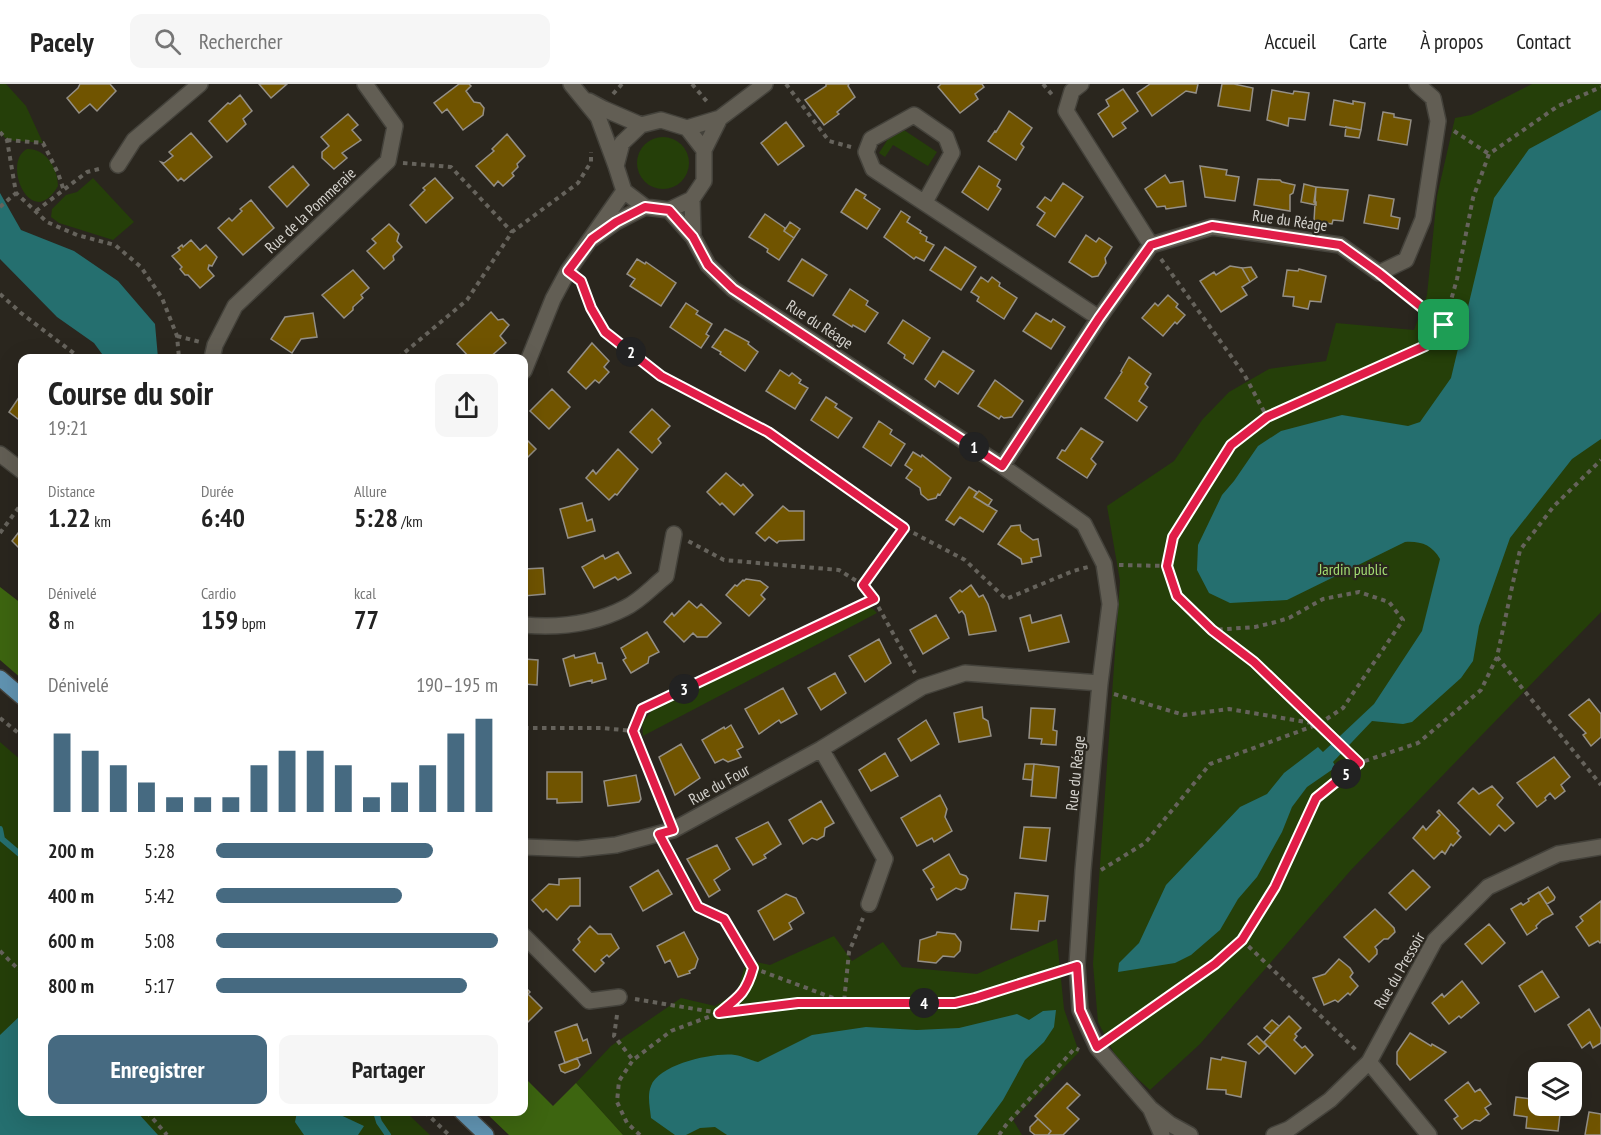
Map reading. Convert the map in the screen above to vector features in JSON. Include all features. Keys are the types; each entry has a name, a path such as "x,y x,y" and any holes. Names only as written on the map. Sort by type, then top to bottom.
{"main road":[{"path":"0,678 18,694"},
{"path":"466,1116 486,1135"}],"street":[{"path":"118,165 134,140 200,84"},
{"path":"365,84 395,126 388,161"},
{"path":"571,84 584,97 598,117 624,191 645,207 669,210 692,198 704,181 704,150 720,118"},
{"path":"616,166 622,143 641,125 661,120 687,128 720,118 765,84"},
{"path":"1002,466 1099,318 1151,245 1066,111 1072,91 1081,84"},
{"path":"1379,273 1406,260 1423,219 1438,121 1433,98 1417,84"},
{"path":"584,97 604,109 641,125"},
{"path":"925,202 952,153 946,137 914,115 871,139 866,152 873,169 1099,318"},
{"path":"687,128 704,150"},
{"name":"Rue de la Pommeraie","path":"213,354 214,345 235,306 388,161"},
{"path":"528,362 553,299 568,271 624,191"},
{"path":"692,198 693,237"},
{"path":"592,239 616,222 645,207"},
{"path":"669,210 693,237"},
{"name":"Rue du Réage","path":"1151,245 1212,226 1340,245 1379,273"},
{"name":"Rue du Réage","path":"693,237 708,265 733,289 1002,466 1084,524 1104,564 1110,604 1106,688 1083,881 1077,966 1080,1010 1097,1047 1150,1108"},
{"path":"0,454 18,468"},
{"path":"528,625 550,627 588,621 626,608 666,576 674,534"},
{"name":"Rue du Four","path":"528,847 578,849 616,845 666,832 821,748 922,687 965,673 1106,688"},
{"path":"821,748 885,859 869,904"},
{"name":"Rue du Pressoir","path":"1274,1135 1287,1132 1330,1100 1369,1062 1435,940 1488,887 1558,854 1601,847"},
{"path":"528,940 589,1001 619,997"},
{"path":"1369,1062 1429,1135"},
{"path":"1150,1108 1162,1135"},
{"path":"1150,1108 1170,1124 1190,1135"}],"path":[{"path":"692,84 720,118"},
{"path":"786,84 829,141 866,152"},
{"path":"1359,763 1254,662 1212,630 1177,596 1167,566 1173,537 1231,445 1267,417 1425,346 1444,325 1457,279 1473,198 1489,153 1558,106 1601,87"},
{"path":"1438,121 1489,153"},
{"path":"0,132 7,140 16,193 47,222 77,235 115,245 141,267 162,298 177,336 179,354"},
{"path":"7,140 43,143 64,190"},
{"path":"403,354 467,300 512,232 578,183 591,162 591,150"},
{"path":"388,161 451,167 512,232"},
{"path":"36,211 87,172 118,165"},
{"path":"0,207 16,193"},
{"path":"1151,245 1244,374 1267,417"},
{"path":"568,271 581,281 591,308 605,332 661,376 768,432 904,528 965,560 1006,598 1073,571 1104,564 1167,566"},
{"path":"1379,273 1444,325"},
{"path":"0,294 75,354"},
{"path":"999,1135 1075,1048 1087,1052 1097,1047 1215,964 1242,940 1275,887 1316,798 1359,763 1418,743 1480,690 1497,657 1520,550 1554,506 1601,460"},
{"path":"0,533 18,508"},
{"path":"863,585 904,528"},
{"path":"674,534 724,560 839,570 863,585 874,599 922,687"},
{"path":"1083,881 1145,843 1210,764 1319,724 1343,708 1403,620 1389,602 1359,592 1323,598 1289,618 1272,623 1254,627 1212,630"},
{"path":"844,1002 753,968 724,919 698,907 666,832 633,731 642,709 874,599"},
{"path":"1497,657 1601,785"},
{"path":"1106,688 1184,715 1230,709 1319,724"},
{"path":"0,718 18,733"},
{"path":"528,728 602,728 633,731"},
{"path":"844,1002 849,952 869,904"},
{"path":"1242,940 1369,1062"},
{"path":"0,951 18,969"},
{"path":"640,1135 627,1123 617,1102 619,1081 633,1060 671,1031 719,1013 798,1003 955,1003 1077,966"},
{"path":"633,1060 614,1036 619,997 666,1002 719,1013 742,995 753,968"},
{"path":"150,1116 167,1135"},
{"path":"429,1116 449,1135"}],"green space":[{"path":"0,84 6,84 26,106 43,143 7,140 0,132"},
{"name":"Jardin public","path":"1532,84 1601,84 1601,612 1351,870 1200,1044 1150,1090 1118,1061 1098,1022 1093,964 1120,581 1107,506 1174,461 1202,420 1229,392 1269,369 1326,361 1336,323 1414,330 1427,295 1437,196 1455,118 1471,115"},
{"path":"904,130 937,152 928,166 893,145 885,157 879,153 888,139"},
{"path":"658,137 668,137 677,141 685,149 689,163 685,177 677,185 668,189 658,189 649,185 641,177 637,168 637,158 641,149 649,141"},
{"path":"27,149 40,152 45,156 56,173 58,186 48,198 38,202 29,198 18,179 17,167 20,156"},
{"path":"93,178 134,222 113,240 59,223 51,217 52,209 66,195 77,192"},
{"path":"0,587 18,601 18,676 0,660"},
{"path":"868,608 877,613 643,736 642,723 653,709"},
{"path":"0,742 18,758 18,1116 410,1116 430,1135 0,1135"},
{"path":"834,936 852,961 883,942 902,967 977,974 1057,939 1064,1009 1079,1052 1013,1120 1022,1135 623,1135 576,1083 611,1046 681,998 715,1006 737,992 745,966 752,961 770,965"},
{"path":"528,1081 553,1106 576,1083 623,1135 509,1135 489,1116 528,1116"}],"water":[{"path":"1601,110 1601,439 1572,459 1510,538 1479,626 1473,661 1461,678 1412,722 1403,724 1372,721 1333,762 1336,767 1307,787 1292,807 1282,832 1257,877 1238,899 1220,930 1191,955 1175,963 1118,972 1119,963 1139,943 1166,885 1240,807 1267,794 1284,773 1318,747 1323,752 1374,704 1422,631 1440,559 1426,545 1405,542 1287,600 1230,603 1209,593 1197,570 1198,545 1222,495 1258,446 1281,431 1342,415 1408,426 1420,422 1451,378 1494,198 1529,149"},
{"path":"0,193 21,230 74,251 118,281 155,324 158,354 102,354 94,343 57,317 0,259"},
{"path":"1056,1010 1054,1027 1044,1042 1025,1060 1003,1100 977,1135 727,1135 715,1127 700,1128 686,1135 675,1135 651,1118 649,1093 656,1078 665,1071 688,1061 714,1055 726,1055 758,1062 812,1035 866,1027 917,1030 959,1028 1017,1014 1029,1020 1043,1011"},
{"path":"18,1018 18,1116 141,1116 158,1135 0,1135 0,1035"},
{"path":"296,1116 343,1116 364,1126 358,1135 304,1135 295,1122"}],"building":[{"path":"80,84 110,84 116,91 97,111 90,104 79,113 67,98"},
{"path":"259,84 287,84 271,98"},
{"path":"459,84 469,84 471,86 466,91 474,102 480,103 484,108 483,115 463,130 447,109 442,113 434,103"},
{"path":"826,84 849,84 855,97 837,112 839,114 824,125 805,100"},
{"path":"941,84 982,84 984,87 975,94 978,99 960,113 938,87"},
{"path":"1150,84 1198,84 1196,93 1186,91 1152,116 1137,93"},
{"path":"1222,84 1253,88 1250,111 1218,106"},
{"path":"1123,89 1138,111 1122,123 1126,128 1113,137 1098,114 1109,106 1106,100"},
{"path":"1272,90 1293,94 1294,91 1309,93 1305,120 1289,118 1288,126 1267,120"},
{"path":"240,95 252,111 243,119 246,124 227,142 209,121"},
{"path":"1334,100 1353,104 1353,101 1365,103 1361,130 1330,125"},
{"path":"1009,111 1032,128 1021,144 1024,147 1016,160 988,141"},
{"path":"1383,112 1411,120 1407,145 1378,140"},
{"path":"348,114 358,125 352,130 361,140 342,153 347,158 334,169 322,158 322,152 329,146 321,137"},
{"path":"786,122 804,146 778,165 761,143"},
{"path":"1346,127 1361,130 1359,138 1345,136"},
{"path":"191,133 212,157 184,181 181,178 178,181 161,162 164,163 173,156 169,152"},
{"path":"507,134 525,156 512,173 514,176 503,186 498,181 494,186 476,166 494,151 492,149"},
{"path":"293,166 309,185 287,207 269,187"},
{"path":"979,166 1000,180 997,186 1001,189 988,210 962,192"},
{"path":"1200,166 1227,170 1226,175 1239,177 1235,201 1205,197"},
{"path":"1165,175 1170,183 1183,181 1186,206 1166,209 1165,206 1157,207 1145,189"},
{"path":"435,178 453,198 426,223 410,205 425,190 423,188"},
{"path":"1258,179 1280,180 1295,185 1290,195 1290,211 1254,205"},
{"path":"1063,183 1083,197 1055,237 1037,225 1045,213 1037,207 1045,197 1051,201"},
{"path":"1304,184 1316,187 1314,202 1316,205 1301,202"},
{"path":"1316,187 1348,190 1343,221 1333,220 1332,224 1314,221"},
{"path":"856,189 880,209 867,229 841,212"},
{"path":"1369,195 1394,199 1391,216 1400,218 1398,229 1364,223"},
{"path":"251,200 274,228 243,255 218,228 229,218 232,221 242,211 240,209"},
{"path":"901,211 910,217 907,222 921,231 920,233 927,237 926,241 934,245 924,261 916,257 914,259 884,237"},
{"path":"765,214 785,228 784,231 794,238 779,260 767,252 768,249 749,237"},
{"path":"790,222 800,229 794,238 784,231"},
{"path":"389,224 399,234 397,241 402,247 393,256 394,260 384,269 367,251 376,243 372,239"},
{"path":"1086,235 1096,242 1099,238 1112,247 1098,276 1092,277 1069,262"},
{"path":"191,240 200,250 206,245 217,257 208,269 214,276 200,288 188,275 185,275 180,269 182,267 172,256 180,250 178,248"},
{"path":"945,247 976,267 961,290 930,270"},
{"path":"637,259 645,264 646,262 676,283 661,306 630,286 635,279 627,274"},
{"path":"802,259 827,275 813,296 788,281"},
{"path":"1230,266 1242,268 1250,282 1242,287 1247,295 1221,312 1200,281"},
{"path":"1251,267 1257,277 1250,282 1242,268"},
{"path":"1299,269 1326,276 1321,302 1310,301 1308,309 1293,306 1294,297 1283,296 1287,270 1298,271"},
{"path":"353,270 369,288 344,318 322,295"},
{"path":"981,277 988,282 992,277 1000,283 999,286 1017,298 1004,319 977,301 979,297 971,292"},
{"path":"850,289 868,301 866,305 878,313 865,332 833,315"},
{"path":"1168,295 1185,315 1177,324 1175,322 1163,336 1142,318 1155,303 1158,306"},
{"path":"686,303 698,311 696,314 712,324 706,334 709,336 701,348 670,327"},
{"path":"491,312 498,320 503,319 509,325 500,336 506,343 494,354 466,354 457,344"},
{"path":"313,313 317,337 301,339 292,353 271,339 285,317"},
{"path":"1036,313 1051,322 1053,319 1065,327 1051,349 1023,331"},
{"path":"903,320 930,338 913,364 888,343"},
{"path":"725,329 749,342 748,344 758,352 745,371 712,347"},
{"path":"592,343 609,361 604,367 609,372 599,383 595,380 586,389 568,372"},
{"path":"943,351 974,371 958,394 939,381 935,387 925,379"},
{"path":"1129,357 1151,374 1145,384 1148,387 1139,401 1147,407 1137,421 1105,398"},
{"path":"780,370 789,376 792,373 801,380 799,383 808,388 795,409 766,391"},
{"path":"995,380 1023,401 1012,417 1001,416 999,419 978,406"},
{"path":"552,389 570,407 549,429 530,411"},
{"path":"826,397 837,404 835,407 852,418 838,438 811,420"},
{"path":"18,399 18,419 9,412"},
{"path":"652,409 670,426 658,439 661,443 652,453 630,432"},
{"path":"879,421 892,430 890,434 905,444 891,466 863,447"},
{"path":"1081,428 1103,442 1091,459 1096,464 1087,478 1057,458 1062,450 1065,451"},
{"path":"528,441 536,449 528,457"},
{"path":"618,449 638,469 617,495 615,494 609,500 586,478 593,470 596,474"},
{"path":"913,452 921,457 922,455 951,478 936,498 928,500 921,494 920,488 906,478 912,470 905,465"},
{"path":"726,473 741,486 743,484 753,495 734,515 707,492"},
{"path":"969,487 977,492 974,497 997,511 983,532 960,517 954,525 946,520"},
{"path":"979,491 992,500 988,506 974,497"},
{"path":"582,503 587,521 592,519 595,531 568,538 560,509"},
{"path":"783,506 789,511 804,511 804,540 777,543 769,537 765,541 756,533"},
{"path":"1020,525 1021,531 1033,540 1038,539 1041,556 1031,558 1032,562 1022,564 1021,559 998,544 1011,526"},
{"path":"18,533 18,547 12,541"},
{"path":"618,552 631,573 618,580 615,577 594,588 582,567 603,555 605,559"},
{"path":"543,568 545,594 528,596 528,569"},
{"path":"746,579 760,581 768,587 761,595 765,599 749,616 726,595 735,585 737,586"},
{"path":"971,585 979,597 983,595 988,604 996,631 969,635 965,615 962,611 959,613 950,598"},
{"path":"689,601 697,608 701,604 721,623 707,637 697,637 693,633 684,642 664,622 672,613 674,616"},
{"path":"936,615 949,638 923,654 910,630"},
{"path":"1030,615 1032,623 1061,615 1069,642 1029,651 1020,618"},
{"path":"647,632 659,652 649,657 648,663 631,673 623,660 626,658 621,648"},
{"path":"879,639 891,663 865,682 849,656"},
{"path":"595,653 598,663 602,663 606,679 570,686 563,659 574,655 575,658"},
{"path":"528,659 538,660 537,685 528,684"},
{"path":"835,673 846,693 821,710 808,688"},
{"path":"783,688 797,714 781,723 779,720 759,734 745,709"},
{"path":"1589,699 1601,714 1601,737 1591,746 1583,735 1586,733 1569,715"},
{"path":"982,707 983,718 988,721 991,736 959,742 954,713"},
{"path":"1031,708 1055,709 1053,730 1057,731 1056,745 1041,744 1042,739 1029,738"},
{"path":"926,720 939,744 911,761 898,739"},
{"path":"731,725 743,747 737,750 741,757 728,762 723,759 715,763 702,740"},
{"path":"681,744 700,778 675,795 659,757"},
{"path":"885,753 898,776 871,791 859,770"},
{"path":"1554,757 1570,777 1561,785 1565,791 1555,799 1550,793 1545,798 1546,800 1537,807 1517,783"},
{"path":"1025,764 1034,764 1032,780 1023,779"},
{"path":"1034,764 1059,767 1056,798 1031,796"},
{"path":"547,772 582,772 582,802 557,803 557,799 547,799"},
{"path":"636,775 641,799 639,802 608,806 604,781"},
{"path":"1492,786 1503,798 1497,805 1514,823 1505,831 1499,825 1490,835 1458,803 1473,788 1479,794"},
{"path":"940,795 947,809 945,817 952,831 934,842 932,838 917,846 901,818"},
{"path":"821,801 834,823 825,828 824,836 817,840 812,838 803,844 789,820"},
{"path":"1439,810 1459,831 1457,833 1461,837 1453,846 1451,844 1445,854 1442,851 1434,859 1413,838 1423,826 1426,830 1440,815 1437,812"},
{"path":"768,822 781,844 764,855 766,858 753,865 736,838"},
{"path":"1024,827 1050,828 1046,861 1020,858"},
{"path":"717,845 730,869 714,880 720,890 709,897 687,859"},
{"path":"949,854 960,874 968,879 965,888 961,890 956,888 937,900 931,889 934,887 923,870"},
{"path":"658,870 672,894 643,911 630,887"},
{"path":"1413,870 1430,887 1406,910 1389,893"},
{"path":"580,878 580,906 570,906 557,920 546,909 543,912 532,900 549,884 559,885 559,879"},
{"path":"1548,887 1555,897 1547,904 1539,893"},
{"path":"1539,892 1553,914 1542,920 1536,926 1537,928 1527,935 1511,909 1521,903 1523,905"},
{"path":"1015,893 1048,896 1045,921 1039,921 1038,931 1011,929"},
{"path":"786,894 796,898 804,913 789,923 792,929 774,940 758,911"},
{"path":"1601,901 1601,942 1598,941 1589,946 1576,927 1583,921 1580,917"},
{"path":"1375,909 1394,928 1395,932 1375,947 1377,954 1369,962 1344,937"},
{"path":"1489,924 1505,943 1482,964 1465,944"},
{"path":"590,926 598,934 611,934 619,948 609,957 607,955 601,960 604,963 595,972 573,950 580,942 578,939"},
{"path":"684,932 698,959 695,968 689,971 690,973 678,977 670,960 665,963 657,946"},
{"path":"937,932 955,934 961,942 960,951 954,957 943,956 936,963 918,961 920,940 936,935"},
{"path":"1339,959 1350,968 1353,973 1350,977 1358,986 1350,995 1348,993 1338,1002 1335,1000 1324,1005 1313,978 1325,974"},
{"path":"1542,971 1559,997 1535,1012 1519,986"},
{"path":"1462,981 1479,1003 1461,1018 1459,1016 1449,1024 1432,1003 1442,994 1444,997"},
{"path":"528,994 542,1008 528,1022"},
{"path":"1589,1009 1601,1029 1601,1043 1593,1048 1590,1042 1582,1048 1568,1025"},
{"path":"1289,1016 1301,1028 1295,1034 1297,1036 1294,1040 1302,1048 1305,1046 1313,1055 1295,1074 1264,1042"},
{"path":"1272,1020 1279,1026 1271,1034 1264,1028"},
{"path":"577,1024 583,1041 587,1039 591,1053 565,1063 555,1032"},
{"path":"1410,1033 1446,1052 1410,1080 1397,1064 1397,1052"},
{"path":"1257,1036 1267,1046 1259,1054 1248,1044"},
{"path":"1222,1057 1246,1062 1241,1097 1226,1094 1226,1090 1207,1089 1211,1058 1221,1060"},
{"path":"577,1058 580,1065 578,1068 565,1073 561,1071 559,1065"},
{"path":"1468,1082 1475,1092 1480,1089 1491,1104 1485,1108 1489,1114 1462,1129 1454,1119 1458,1116 1445,1100"},
{"path":"1067,1083 1080,1095 1067,1108 1079,1119 1063,1135 1048,1135 1051,1131 1035,1116"},
{"path":"1516,1097 1528,1099 1528,1116 1560,1116 1558,1131 1526,1128 1527,1117 1514,1115"},
{"path":"1589,1112 1601,1114 1601,1135 1585,1135"},
{"path":"1038,1119 1051,1131 1048,1135 1035,1135 1030,1131 1030,1127"}],"waterway":[{"path":"0,829 2,839 18,853"},
{"path":"377,1116 388,1135"}],"route":[{"path":"645,207 669,210 693,237 708,265 733,289 1002,466 1099,318 1151,245 1212,226 1340,245 1444,325 1425,346 1267,417 1231,445 1173,537 1167,566 1177,596 1212,630 1254,662 1359,763 1316,798 1275,887 1242,940 1215,964 1097,1047 1080,1010 1077,966 955,1003 798,1003 719,1013 742,995 753,968 724,919 698,907 659,834 673,830 633,731 642,709 874,599 863,585 904,528 768,432 661,376 605,332 591,308 581,281 568,271 592,239 616,222 645,207"}]}
